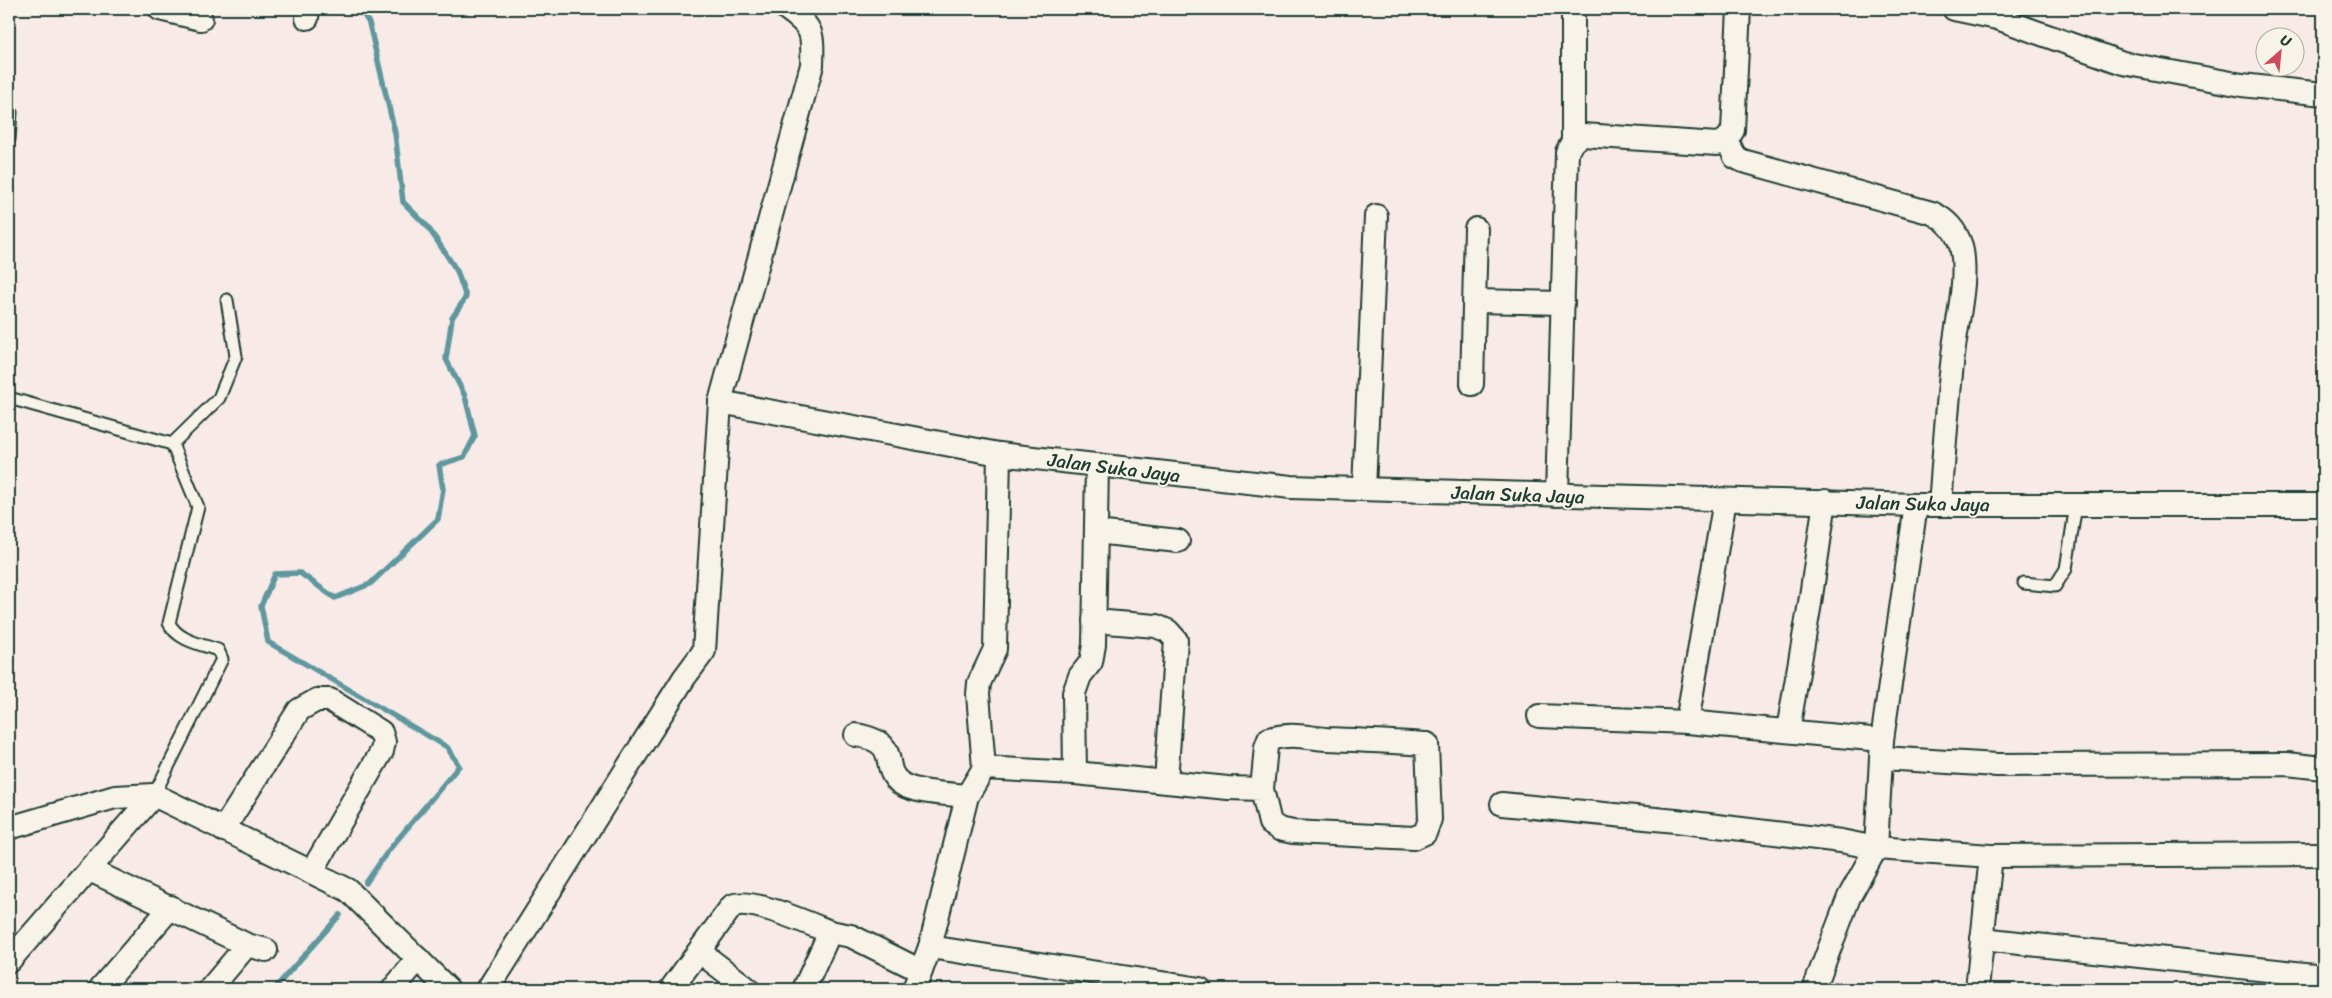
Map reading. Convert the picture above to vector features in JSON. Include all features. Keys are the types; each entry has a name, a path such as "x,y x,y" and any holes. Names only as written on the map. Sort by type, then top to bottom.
{"street":[{"path":"160,9 201,19"},
{"path":"488,989 679,686 704,651 720,402 812,65 813,39 806,22 787,9"},
{"path":"1557,495 1567,152 1573,141 1573,9"},
{"path":"1573,141 1583,135 1717,144 1727,140 1733,130 1735,113 1739,9"},
{"path":"1954,9 1997,18 2122,63 2242,85 2323,94"},
{"path":"1727,140 1735,157 1742,161 1932,213 1947,221 1954,232 1961,246 1963,269 1940,505"},
{"path":"1364,489 1376,216"},
{"path":"1472,384 1476,229"},
{"path":"1475,301 1563,303"},
{"name":"Jalan Suka Jaya","path":"720,402 999,454 1291,487 1916,505 2323,505"},
{"path":"671,989 732,906 739,902 760,906 830,932 851,936 917,980 930,947 967,796 984,768 978,694 979,683 995,648 999,454"},
{"path":"1075,773 1074,693 1080,676 1091,662 1094,621 1097,465"},
{"path":"1687,722 1725,500"},
{"path":"1788,730 1825,501"},
{"path":"1814,989 1849,897 1876,848 1882,749 1916,505"},
{"path":"1096,532 1178,541"},
{"path":"1094,621 1156,626 1168,630 1176,640 1166,781"},
{"path":"223,830 299,710 317,700 330,700 381,732 384,742 382,751 312,871"},
{"path":"1539,716 1687,722 1788,730 1882,749 1998,765 2287,764 2323,768"},
{"path":"1289,734 1316,738 1426,744 1430,819 1425,833 1414,838 1293,832 1270,823 1262,789 1266,747 1269,739 1289,734"},
{"path":"856,735 872,738 882,744 889,753 893,775 902,784 911,788 967,796"},
{"path":"984,768 1075,773 1228,788 1262,789"},
{"path":"9,961 154,795"},
{"path":"9,828 115,797 154,795 348,890 448,989"},
{"path":"1502,804 1676,821 1841,841 1876,848 1991,856 2323,854"},
{"path":"1978,989 1991,856"},
{"path":"90,870 256,948 210,989"},
{"path":"100,989 171,907"},
{"path":"804,989 830,932"},
{"path":"1982,940 2323,976"},
{"path":"930,947 1200,989"},
{"path":"700,952 748,989"},
{"path":"393,989 418,959"}],"lane":[{"path":"9,139 11,113"},
{"path":"172,444 219,398 236,356 227,300"},
{"path":"9,398 172,444"},
{"path":"154,795 222,659 218,650 182,637 173,631 169,623 198,507 172,444"},
{"path":"2024,583 2055,586 2066,569 2076,505"}],"waterway":[{"path":"360,9 369,23 395,133 403,202 427,226 438,242 457,271 466,297 452,318 446,359 465,396 475,436 464,457 439,465 443,489 438,519 370,584 335,598 300,573 275,574 261,606 268,642 447,747 459,766 388,851 366,883"},
{"path":"274,989 340,915"}]}
